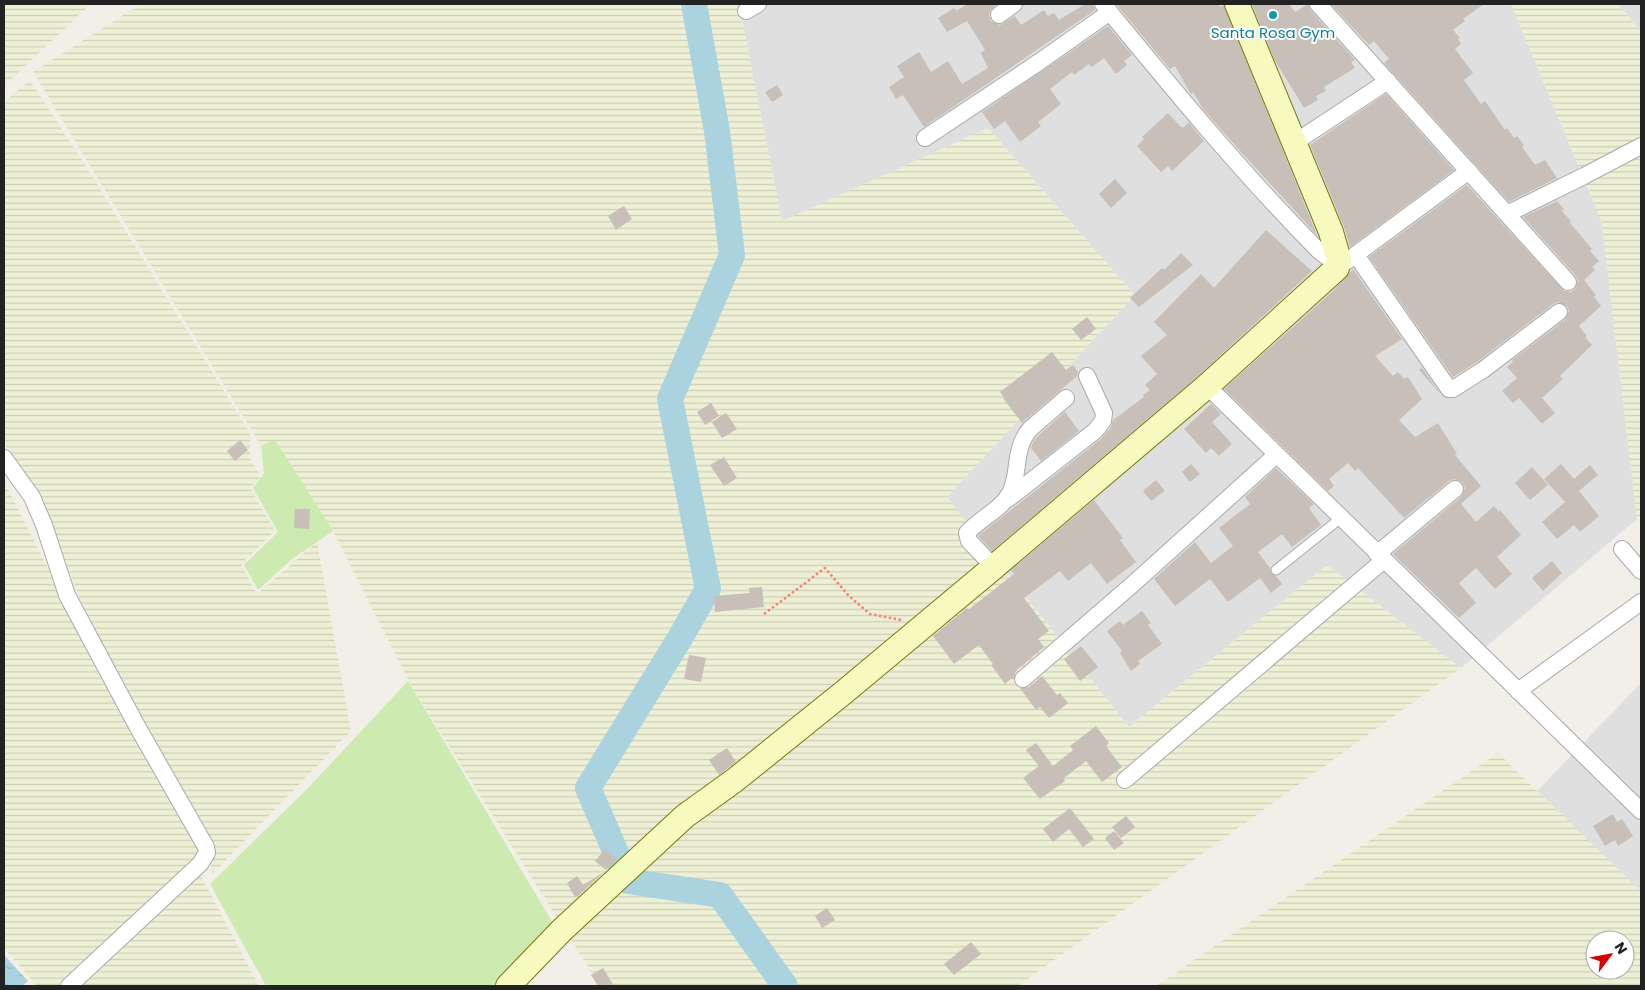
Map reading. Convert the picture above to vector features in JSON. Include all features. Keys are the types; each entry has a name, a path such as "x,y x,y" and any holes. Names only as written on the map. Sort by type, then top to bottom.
{"street":[{"path":"999,14 1014,4"},
{"path":"1237,4 1330,232 1344,261 1449,389 1453,389 1484,370 1559,312"},
{"path":"1318,4 1568,282"},
{"path":"925,138 1039,62 1106,8 1212,136 1266,195 1326,257 1344,261"},
{"path":"1294,143 1388,81"},
{"path":"1507,214 1641,146"},
{"path":"508,986 562,930 685,816 735,780 916,632 1207,386 1344,261 1469,171"},
{"path":"994,566 970,541 967,533 1095,431 1104,421 1104,413 1087,376"},
{"path":"1207,386 1641,811"},
{"path":"1004,502 1011,492 1021,440 1030,429 1066,398"},
{"path":"1023,679 1133,584 1276,455"},
{"path":"4,458 32,497 44,524 67,595 137,726 206,846 207,853 200,864 69,986"},
{"path":"1125,780 1381,557 1455,489"},
{"path":"1622,548 1641,571"},
{"path":"1518,691 1641,602"}],"lane":[{"path":"1276,570 1341,518"}],"path":[{"path":"764,614 826,568 849,596 870,614 900,619 916,632"}],"shaded area":[{"path":"739,4 1511,4 1602,223 1637,519 1461,668 1327,565 1129,727 947,497 1135,295 988,128 782,222"},
{"path":"1618,4 1641,4 1641,32"},
{"path":"1641,683 1641,967 1635,957 1635,930 1613,930 1495,835"}],"green space":[{"path":"4,4 91,4 4,86"},
{"path":"141,4 739,4 782,221 988,128 1135,295 947,497 1129,727 1327,565 1461,668 1018,986 600,986 413,689 333,531 275,441 261,446 33,72"},
{"path":"1511,4 1618,4 1641,32 1641,515 1637,519 1602,223"},
{"path":"30,80 82,160 250,433 250,459 261,476 250,488 275,531 241,564 257,594 317,542 351,731 212,874 209,847 89,623 47,513 4,443 4,102"},
{"path":"275,440 333,531 292,559 258,590 244,565 278,532 253,488 264,473 261,446"},
{"path":"4,481 49,570 201,855 154,894 59,986 37,986 4,948"},
{"path":"408,681 556,928 499,986 266,986 210,884 309,787"},
{"path":"1498,753 1641,891 1641,986 1156,986"},
{"path":"199,872 259,986 77,986"}],"water":[{"path":"4,955 28,981 22,986 4,986"}],"building":[{"path":"968,4 997,4 990,11 989,16 991,21 1000,25 1015,16 1021,25 1044,10 1048,16 1054,13 1059,20 1085,4 1093,4 1095,10 924,127 903,95 896,99 889,87 904,77 897,66 919,52 931,72 948,61 962,84 988,68 981,53 985,50 967,21 947,32 938,18 954,8 956,11"},
{"path":"1116,4 1218,4 1220,7 1224,5 1317,235 1203,109 1193,92 1191,94 1175,66 1170,69"},
{"path":"1252,4 1289,4 1295,12 1308,4 1311,11 1355,60 1351,62 1355,68 1324,87 1326,91 1316,96 1318,100 1304,108 1274,59"},
{"path":"1331,4 1484,4 1463,19 1465,21 1453,30 1460,38 1458,39 1461,44 1455,49 1473,73 1464,80 1481,104 1485,101 1505,130 1507,128 1514,138 1517,136 1524,145 1522,147 1535,165 1545,160 1557,178 1509,202 1384,63 1389,59 1374,41 1369,45"},
{"path":"1108,26 1132,55 1124,61 1127,65 1116,74 1104,58 1092,67 1089,64 1074,75 1072,72 1050,89 1061,104 1038,122 1041,126 1020,142 1005,121 994,129 982,112"},
{"path":"777,85 783,95 772,102 765,92"},
{"path":"1386,94 1454,170 1350,247 1344,227 1310,145"},
{"path":"1168,113 1182,128 1189,123 1204,141 1172,171 1168,166 1161,172 1137,146 1144,139 1142,137"},
{"path":"1115,179 1127,193 1111,208 1099,194"},
{"path":"1467,185 1564,291 1571,292 1575,289 1578,280 1576,276 1523,217 1557,201 1564,209 1562,211 1571,221 1570,223 1592,249 1590,251 1599,261 1592,267 1595,270 1584,280 1596,295 1594,297 1601,306 1579,326 1592,345 1560,376 1563,379 1542,398 1555,413 1542,424 1519,398 1513,403 1502,391 1517,378 1507,367 1513,362 1512,360 1565,320 1569,311 1567,306 1558,302 1553,304 1477,362 1453,377 1369,257"},
{"path":"624,206 632,219 616,230 608,216"},
{"path":"1266,230 1312,271 1198,376 992,551 978,536 1101,439 1111,427 1113,420 1144,397 1143,395 1150,390 1145,385 1157,374 1141,356 1167,335 1154,322 1201,274 1214,288"},
{"path":"1181,253 1193,265 1139,307 1130,298"},
{"path":"1353,269 1402,339 1375,356 1393,376 1398,372 1404,379 1408,377 1422,399 1399,420 1415,437 1438,423 1457,454 1455,455 1481,486 1461,504 1476,522 1494,506 1499,512 1500,510 1521,535 1497,557 1512,574 1495,589 1476,568 1459,583 1476,603 1459,618 1393,554 1461,497 1465,488 1462,482 1454,479 1449,481 1404,518 1358,468 1355,471 1348,463 1329,479 1334,486 1328,491 1224,389 1333,291"},
{"path":"1087,317 1096,329 1081,340 1072,329"},
{"path":"1052,352 1066,370 1073,365 1078,372 1077,376 1022,423 1000,392"},
{"path":"1422,368 1441,395 1419,370"},
{"path":"711,403 719,416 705,425 697,412"},
{"path":"1211,404 1221,414 1212,422 1232,444 1219,456 1211,448 1206,453 1184,429"},
{"path":"1065,412 1079,431 1041,461 1031,448 1033,442"},
{"path":"726,413 737,429 722,438 712,422"},
{"path":"240,440 248,450 235,461 227,451"},
{"path":"724,457 737,478 724,486 710,465"},
{"path":"1191,464 1200,474 1190,482 1182,472"},
{"path":"1561,464 1574,479 1590,465 1598,475 1579,491 1599,516 1580,532 1574,525 1557,539 1542,522 1565,502 1544,479"},
{"path":"1532,467 1548,485 1530,500 1515,483"},
{"path":"1276,468 1314,504 1309,508 1321,525 1292,547 1282,534 1258,552 1270,568 1271,573 1282,584 1271,593 1260,578 1228,602 1210,579 1175,606 1154,579 1195,542 1211,563 1233,546 1219,528 1250,504 1245,497"},
{"path":"1156,480 1165,491 1151,501 1143,491"},
{"path":"1094,500 1123,538 1120,540 1136,562 1107,584 1091,563 1068,581 1060,571 1024,598 1049,631 1038,639 1044,647 1016,671 1013,680 1012,678 1005,684 979,645 954,664 933,636 967,608 968,610 1014,574 1011,570"},
{"path":"295,509 310,509 309,529 294,528"},
{"path":"1552,561 1562,573 1543,591 1532,578"},
{"path":"762,587 764,607 715,612 714,596 750,593 749,588"},
{"path":"1142,611 1151,623 1148,625 1162,644 1138,661 1140,664 1131,671 1120,653 1122,651 1107,631 1120,621 1123,625"},
{"path":"1081,646 1098,667 1080,681 1064,659"},
{"path":"689,655 706,658 701,682 684,679"},
{"path":"1042,676 1057,695 1060,693 1068,703 1049,718 1040,707 1036,710 1020,688 1029,687"},
{"path":"1096,726 1109,743 1106,746 1122,767 1102,782 1086,761 1064,778 1065,781 1040,799 1023,778 1039,766 1026,750 1036,743 1053,766 1073,750 1070,746"},
{"path":"727,748 736,762 719,775 709,760"},
{"path":"1070,808 1094,839 1083,847 1069,829 1053,842 1043,829"},
{"path":"1613,814 1617,822 1622,819 1633,836 1618,846 1615,840 1605,846 1593,826"},
{"path":"1126,816 1135,827 1121,838 1112,827"},
{"path":"1114,831 1124,843 1114,850 1105,838"},
{"path":"605,849 617,860 606,870 595,861"},
{"path":"604,872 575,897 567,883 577,876 583,885"},
{"path":"827,908 835,920 822,928 815,916"},
{"path":"971,942 981,954 954,975 944,964"},
{"path":"603,968 614,986 598,986 591,975"}],"waterway":[{"path":"694,4 717,131 732,255 670,399 708,589 588,788 628,881 720,895 785,986"}],"place":[{"name":"Santa Rosa Gym","path":"1273,15"}]}
